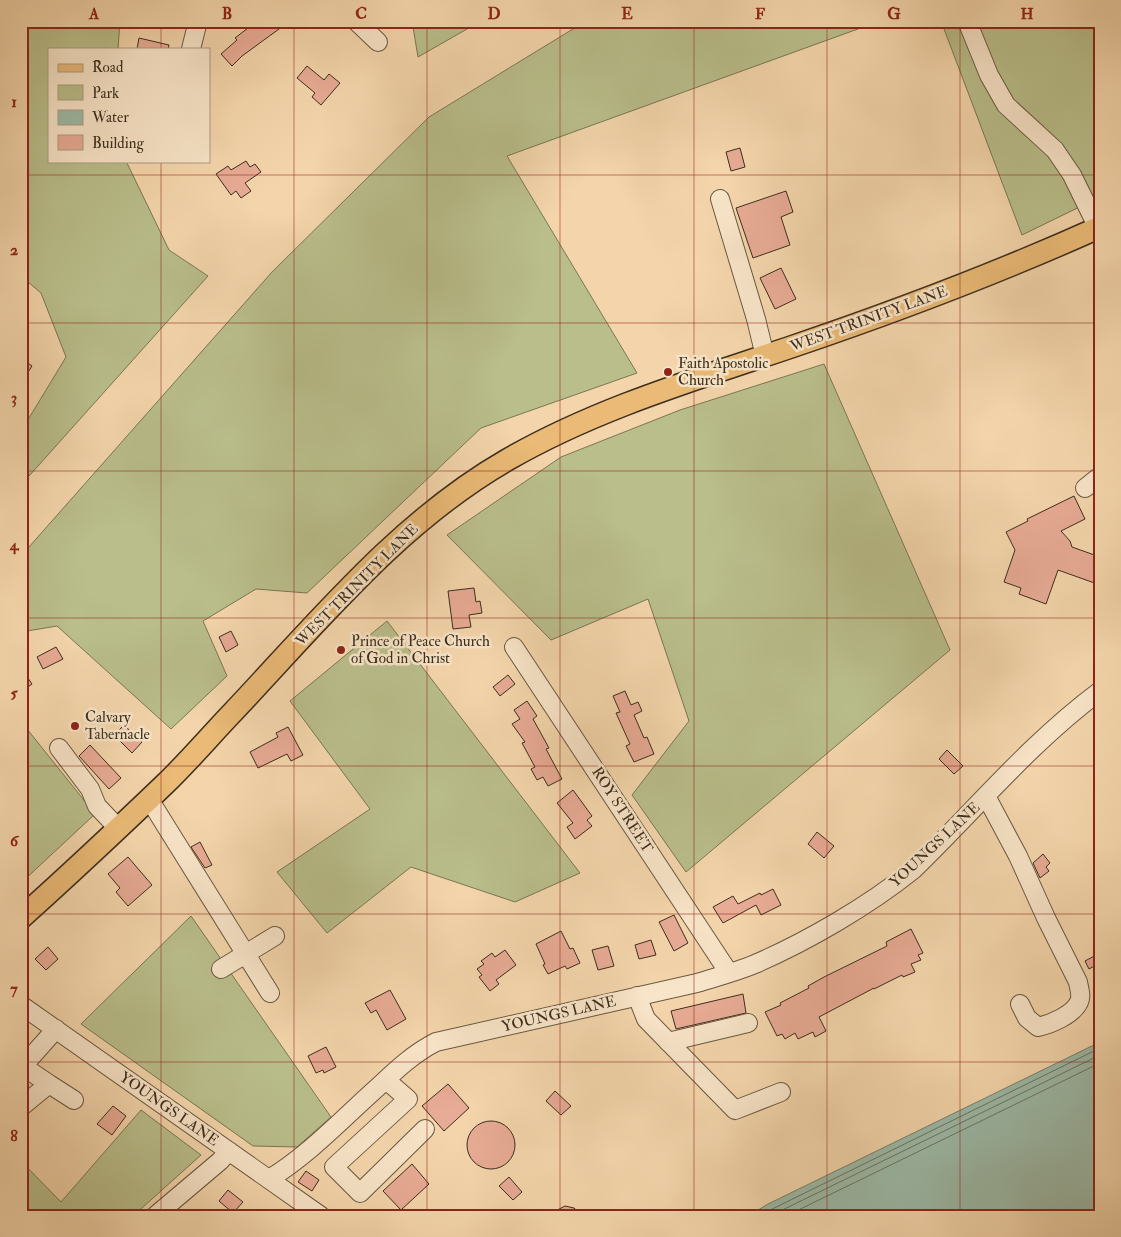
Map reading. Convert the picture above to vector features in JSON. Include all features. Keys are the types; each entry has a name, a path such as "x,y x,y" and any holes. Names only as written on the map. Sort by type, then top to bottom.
{"main road":[{"name":"WEST TRINITY LANE","path":"21,918 167,781 348,590 402,536 456,493 506,460 571,426 644,397 904,308 1045,252 1099,228"}],"street":[{"path":"191,48 198,21"},
{"path":"356,21 378,42"},
{"path":"967,21 989,75 1006,104 1055,150 1072,175 1099,228"},
{"path":"720,199 756,319 765,356"},
{"path":"1086,488 1100,476"},
{"name":"ROY STREET","path":"514,647 729,973"},
{"name":"YOUNGS LANE","path":"21,1005 269,1179 286,1169 303,1155 415,1055 436,1042 697,983 729,973 777,954 862,907 891,887 926,857 1057,724 1100,691"},
{"path":"59,748 90,790 97,806 118,828"},
{"path":"986,796 1018,856 1078,982 1080,992 1079,1002 1072,1010 1054,1023 1038,1027 1027,1018 1020,1004"},
{"path":"149,799 270,993"},
{"path":"221,969 275,936"},
{"path":"637,996 646,1019 735,1110 781,1092"},
{"path":"668,1042 748,1023"},
{"path":"56,1029 22,1066 74,1100"},
{"path":"386,1080 408,1099 334,1167 360,1193 424,1129"},
{"path":"21,1107 49,1084"},
{"path":"155,1216 220,1161 229,1151"},
{"path":"269,1179 321,1216"}],"green space":[{"path":"21,21 120,21 118,48 48,48 48,162 126,162 169,250 208,276 21,485 21,424 26,423 66,357 41,293 21,276"},
{"path":"412,21 481,21 418,57"},
{"path":"586,21 880,21 507,156 637,373 481,428 307,593 256,589 203,621 227,676 171,729 57,626 21,632 21,556 272,272 429,117"},
{"path":"941,21 1100,21 1100,197 1022,235"},
{"path":"824,364 950,650 686,872 632,795 689,721 648,599 551,640 447,535 561,457 680,410"},
{"path":"387,621 580,873 515,902 411,867 327,933 277,872 370,809 290,701"},
{"path":"27,729 95,814 21,883 21,732"},
{"path":"191,916 331,1117 297,1147 253,1146 81,1024"},
{"path":"141,1110 201,1155 133,1216 21,1216 21,1161 61,1202"}],"water":[{"path":"1100,1042 1100,1216 748,1216 768,1204"}],"building":[{"path":"257,21 290,21 242,56 232,66 221,54 237,40 235,38"},
{"path":"139,38 169,45 168,48 137,48"},
{"path":"307,66 324,80 329,74 340,83 321,105 312,97 315,93 297,78"},
{"path":"740,148 745,167 731,171 726,152"},
{"path":"246,161 250,167 255,164 261,172 245,183 251,191 241,198 236,191 231,195 216,174 228,166 231,170"},
{"path":"786,191 793,212 781,217 790,245 753,258 736,208"},
{"path":"781,268 796,299 775,309 760,278"},
{"path":"21,358 32,366 21,383"},
{"path":"1074,496 1085,519 1061,531 1070,541 1072,547 1100,557 1100,585 1058,570 1046,604 1019,594 1021,588 1004,582 1015,550 1006,532 1028,521 1027,519"},
{"path":"474,588 476,602 480,601 482,613 469,615 471,627 453,629 448,591"},
{"path":"231,631 238,645 226,652 219,637"},
{"path":"56,647 63,659 43,669 37,657"},
{"path":"21,668 32,684 21,692"},
{"path":"508,675 515,684 500,696 493,687"},
{"path":"625,691 631,705 638,702 642,711 634,715 644,738 647,737 654,754 634,762 626,746 630,744 616,713 620,712 613,696"},
{"path":"527,701 537,716 533,719 549,748 546,749 562,779 548,786 543,777 537,780 531,769 535,767 522,743 525,742 512,724 520,719 514,710"},
{"path":"124,725 142,742 132,753 114,735"},
{"path":"288,727 303,755 291,761 287,754 258,768 250,752 278,737 276,733"},
{"path":"90,745 121,778 109,789 79,756"},
{"path":"947,750 963,766 954,774 939,759"},
{"path":"573,790 592,816 587,820 592,826 575,839 567,827 573,823 557,803"},
{"path":"817,832 834,846 824,858 808,844"},
{"path":"200,842 212,865 205,868 191,847"},
{"path":"1043,854 1050,863 1046,867 1049,871 1040,878 1033,863"},
{"path":"128,857 152,885 128,906 116,892 120,888 108,874"},
{"path":"773,889 781,905 761,915 756,905 723,923 713,907 733,896 738,904"},
{"path":"674,915 688,943 674,951 659,922"},
{"path":"911,929 923,953 918,955 921,960 911,964 915,972 903,977 902,975 874,988 819,1017 826,1031 815,1037 813,1032 798,1039 795,1033 785,1039 782,1034 777,1036 765,1012 781,1005 780,1003 809,988 808,986 824,977 887,946 886,942"},
{"path":"561,931 570,949 573,948 580,963 567,969 565,966 548,974 536,944"},
{"path":"651,940 656,955 639,959 635,945"},
{"path":"608,946 614,966 598,970 592,950"},
{"path":"48,947 58,959 46,970 35,959"},
{"path":"505,950 516,965 496,980 499,984 490,991 479,977 482,975 477,969 484,964 481,961 492,953 495,957"},
{"path":"1100,953 1100,963 1089,969 1085,961"},
{"path":"390,990 406,1019 387,1030 376,1010 371,1013 365,1003"},
{"path":"743,994 746,1013 676,1029 671,1011"},
{"path":"326,1047 336,1067 324,1073 323,1070 316,1073 308,1056"},
{"path":"448,1084 469,1108 444,1131 422,1106"},
{"path":"555,1091 571,1106 561,1115 546,1101"},
{"path":"113,1106 126,1116 112,1135 97,1124"},
{"path":"491,1121 500,1123 508,1128 513,1136 515,1145 513,1154 508,1162 500,1167 491,1169 482,1167 474,1162 469,1154 467,1145 469,1136 474,1128 482,1123"},
{"path":"412,1164 429,1184 401,1210 383,1191"},
{"path":"306,1171 319,1180 312,1191 298,1182"},
{"path":"509,1177 522,1192 513,1200 499,1186"},
{"path":"228,1190 243,1202 233,1213 219,1201"},
{"path":"565,1206 574,1208 583,1216 546,1216"}],"place":[{"name":"Faith Apostolic Church","path":"668,372"},
{"name":"Prince of Peace Church of God in Christ","path":"341,650"},
{"name":"Calvary Tabernacle","path":"75,726"}]}
